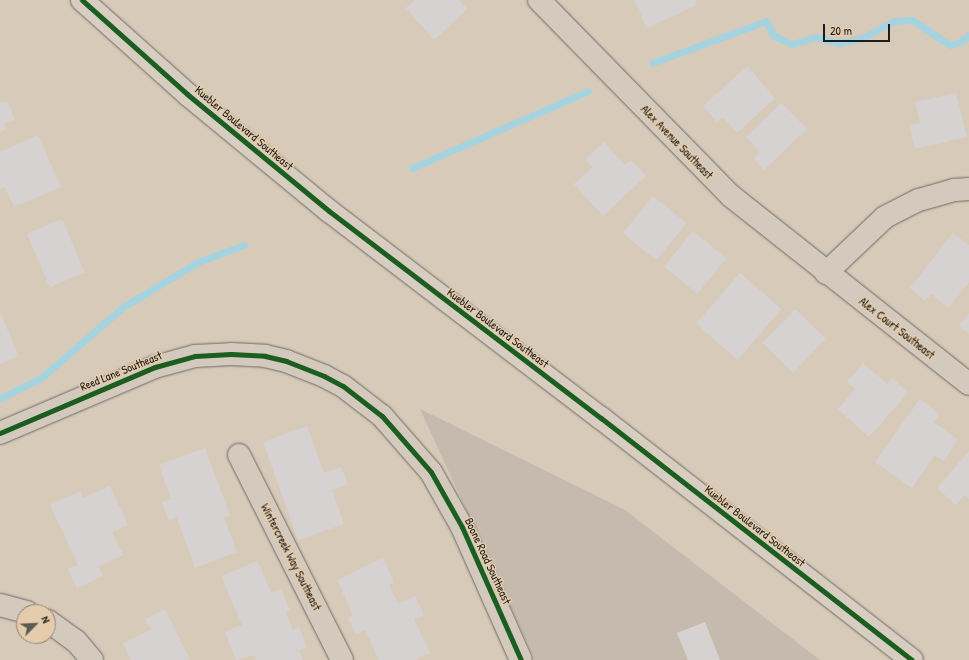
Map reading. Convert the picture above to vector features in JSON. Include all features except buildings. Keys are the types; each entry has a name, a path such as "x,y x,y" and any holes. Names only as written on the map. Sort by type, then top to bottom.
{"main road":[{"name":"Kuebler Boulevard Southeast","path":"82,0 188,94 329,211 601,418 912,660"}],"street":[{"name":"Alex Avenue Southeast","path":"539,0 731,196 826,273"},
{"path":"826,273 885,217 919,200 955,190 969,189"},
{"name":"Alex Court Southeast","path":"826,273 969,384"},
{"name":"Reed Lane Southeast","path":"0,433 175,360 214,354 246,354 286,361 343,386 397,431 431,472"},
{"name":"Wintercreek Way Southeast","path":"240,455 342,660"},
{"name":"Boone Road Southeast","path":"431,472 462,527 521,660"},
{"path":"0,605 16,609"},
{"path":"56,627 76,641 92,660"}],"shaded area":[{"path":"420,409 625,510 820,660 535,660"}],"waterway":[{"path":"652,63 766,21 774,36 792,44 816,37 839,43 862,38 894,21 912,20 950,45 960,42 969,35"},
{"path":"412,168 588,91"},
{"path":"0,398 41,378 123,307 198,262 244,245"}],"cycle path":[{"path":"82,0 187,94 329,211 601,418 912,660"},
{"path":"0,433 155,367 195,356 231,354 265,356 286,361 324,376 343,386 382,416 431,472 462,527 521,660"}]}
